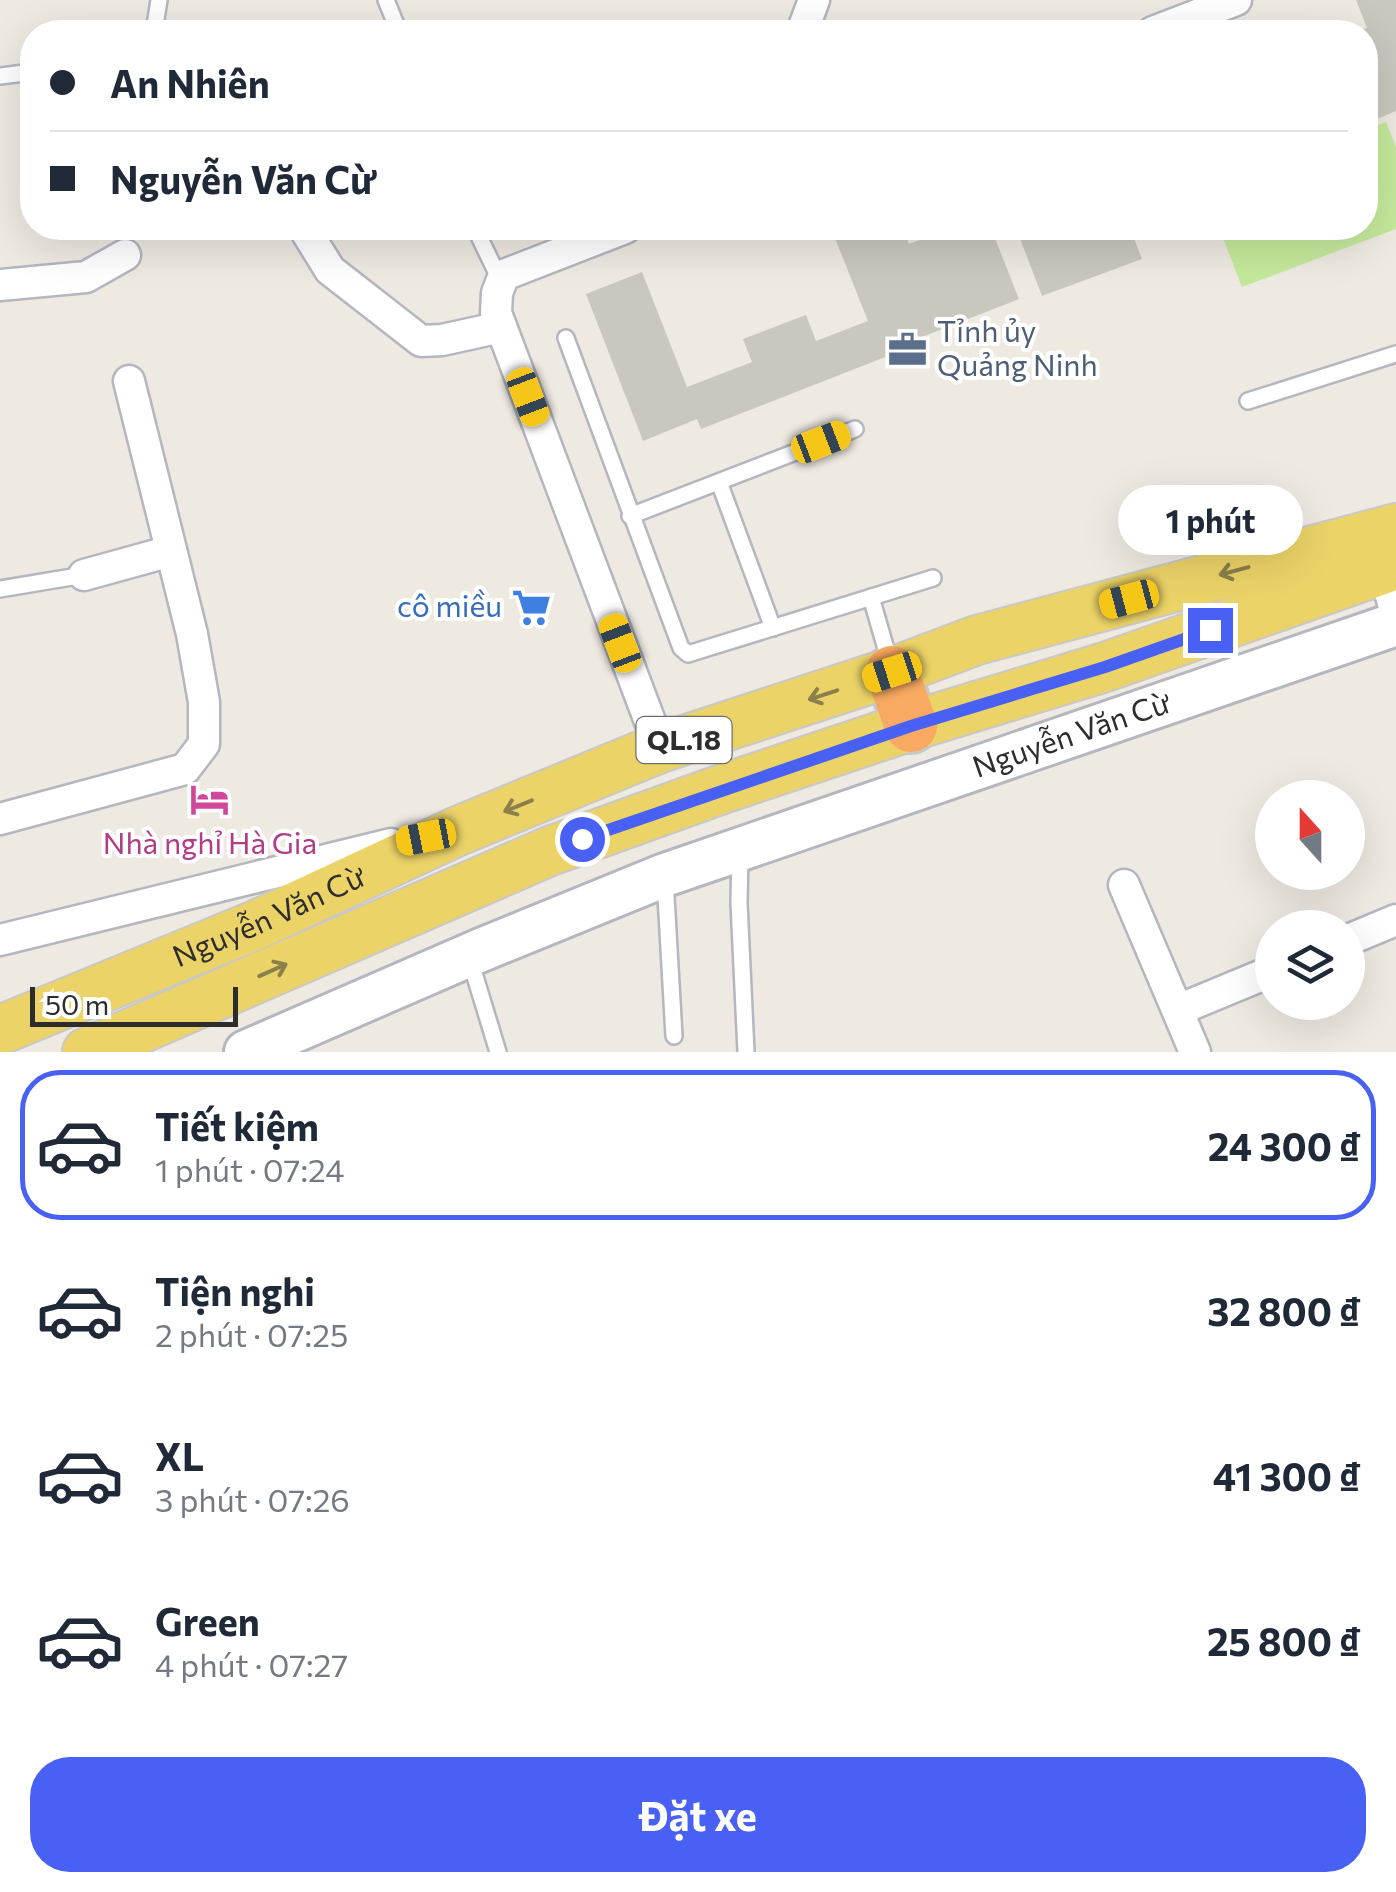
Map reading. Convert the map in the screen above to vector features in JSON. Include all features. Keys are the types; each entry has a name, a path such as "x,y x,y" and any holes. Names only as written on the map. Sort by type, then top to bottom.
{"highway":[{"path":"892,672 911,726"}],"main road":[{"name":"Nguyễn Văn Cừ","path":"0,1030 256,925 458,831 660,748 977,640 1393,569"},
{"name":"Nguyễn Văn Cừ","path":"87,1052 550,851 911,726 1105,667 1393,569"}],"street":[{"path":"1184,20 1236,0"},
{"path":"311,240 330,270 421,341 501,326"},
{"path":"593,240 504,275 496,313 660,748"},
{"path":"0,285 86,277 125,256"},
{"path":"0,819 184,769 204,744 204,702 192,634 128,381"},
{"path":"84,575 170,551"},
{"name":"Nguyễn Văn Cừ","path":"256,1050 468,956 665,875 1396,624"},
{"path":"0,940 458,831"},
{"path":"1124,886 1195,1052"},
{"path":"1365,933 1396,920"},
{"path":"1178,1010 1255,978"}],"lane":[{"path":"481,240 501,282"},
{"path":"566,338 630,516 681,648 688,654 933,578"},
{"path":"1248,402 1396,354"},
{"path":"630,516 855,429"},
{"path":"718,482 773,628"},
{"path":"0,589 84,575"},
{"path":"871,597 892,672"},
{"path":"740,849 746,1052"},
{"path":"665,875 674,1036"},
{"path":"468,956 498,1052"}],"green space":[{"path":"1386,122 1396,147 1396,229 1378,236 1378,125"},
{"path":"1224,240 1367,240 1242,287"}],"building":[{"path":"1356,0 1396,0 1396,111 1378,119 1378,20 1364,20"},
{"path":"836,240 908,240 909,244 920,240 996,240 1019,299 891,349 893,354 701,429 697,419 643,441 586,294 642,272 687,387 752,362 743,339 806,315 816,341 868,321"},
{"path":"1021,240 1135,240 1142,259 1042,296"}],"place":[{"name":"Tỉnh ủy Quảng Ninh","path":"907,349"},
{"name":"cô miều","path":"532,607"},
{"name":"Nhà nghỉ Hà Gia","path":"210,800"}],"route":[{"path":"582,839 911,726 1105,667 1210,630"}]}
